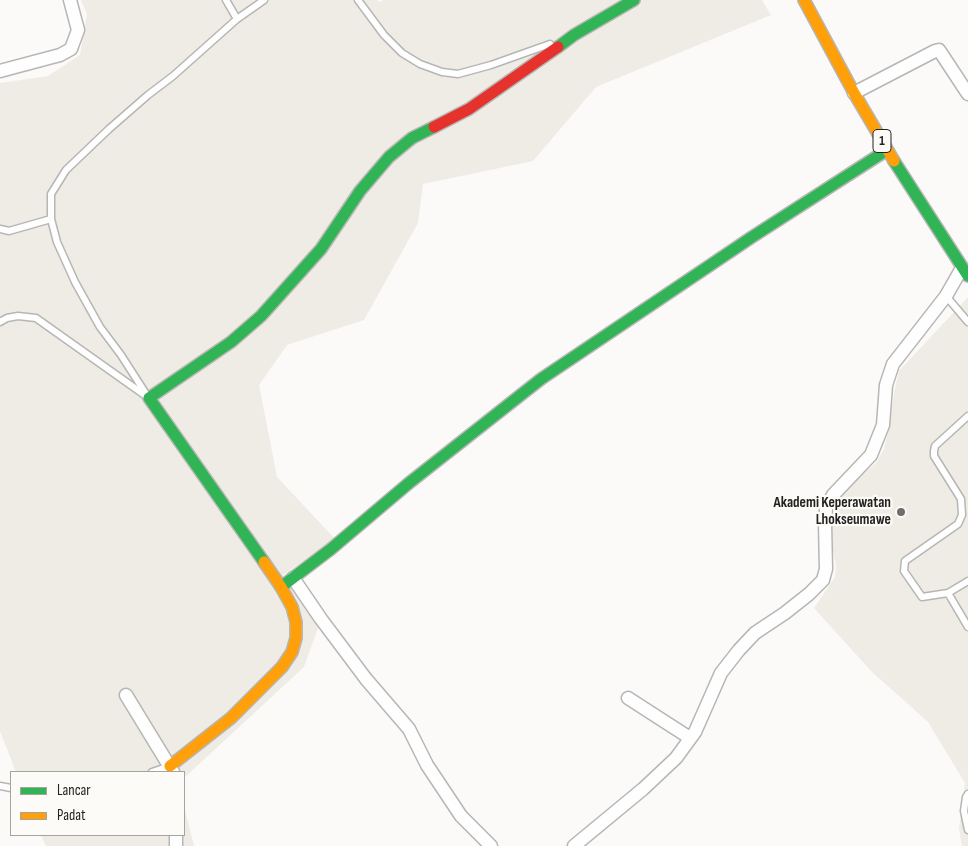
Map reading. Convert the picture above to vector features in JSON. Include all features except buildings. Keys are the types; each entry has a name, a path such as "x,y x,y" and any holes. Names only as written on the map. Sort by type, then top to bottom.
{"main road":[{"path":"171,769 231,718 282,667 292,652 296,638 296,622 292,607 281,587 149,398 231,342 261,316 321,249 360,191 389,157 412,138 469,110 574,35 634,0"},
{"name":"1","path":"804,0 887,150 966,271"},
{"path":"281,587 371,517 409,483 542,379 752,237 887,150"}],"street":[{"path":"0,71 60,55 71,49 78,30 70,0"},
{"path":"854,93 939,50 968,94"},
{"path":"574,846 676,758 690,738 712,696 721,673 739,650 755,633 785,613 809,594 822,580 826,569 826,508 833,495 871,455 883,424 886,385 893,364 966,271"},
{"path":"293,578 366,679 409,729 427,765 461,816 492,846"},
{"path":"126,695 171,769"},
{"path":"628,698 690,738"}],"lane":[{"path":"226,0 237,19"},
{"path":"149,398 100,326 75,282 57,242 51,218 51,194 66,170 148,95 173,76 237,19 264,0"},
{"path":"358,0 384,35 402,53 420,64 442,72 458,74 491,65 574,35"},
{"path":"0,229 9,231 51,218"},
{"path":"946,296 968,322"},
{"path":"0,322 18,316 36,318 149,398"},
{"path":"968,416 935,446 934,451 934,456 961,499 962,515 958,524 905,561 904,571 922,597 948,593 968,582"},
{"path":"948,593 968,626"},
{"path":"158,771 171,769"},
{"path":"968,794 964,804 964,811 968,830"}],"shaded area":[{"path":"81,0 377,0 379,2 383,0 762,0 771,15 596,87 533,161 423,184 418,223 364,320 287,345 259,385 277,477 336,540 283,575 318,628 304,667 185,777 185,771 16,771 0,731 0,83 48,76 80,55 87,14"},
{"name":"Akademi Keperawatan Lhokseumawe","path":"968,297 968,846 962,846 959,829 965,783 928,722 871,671 814,608 835,577 836,566 828,526 839,499 853,483 876,463 884,449 899,371"},
{"path":"185,810 194,846 46,846 41,836 185,836"}],"traffic: fast":[{"path":"558,47 574,35 634,0"},
{"path":"264,562 149,398 231,342 261,316 321,249 360,191 389,157 412,138 434,127"},
{"path":"281,587 331,549 409,483 541,379 752,237 887,150"},
{"path":"894,161 968,276"}],"traffic: slow":[{"path":"804,0 854,93 894,161"},
{"path":"170,766 231,718 282,667 292,652 296,638 296,622 292,607 264,562"}],"traffic: jam":[{"path":"434,127 469,109 558,47"}],"place":[{"name":"Akademi Keperawatan Lhokseumawe","path":"901,512"}]}
